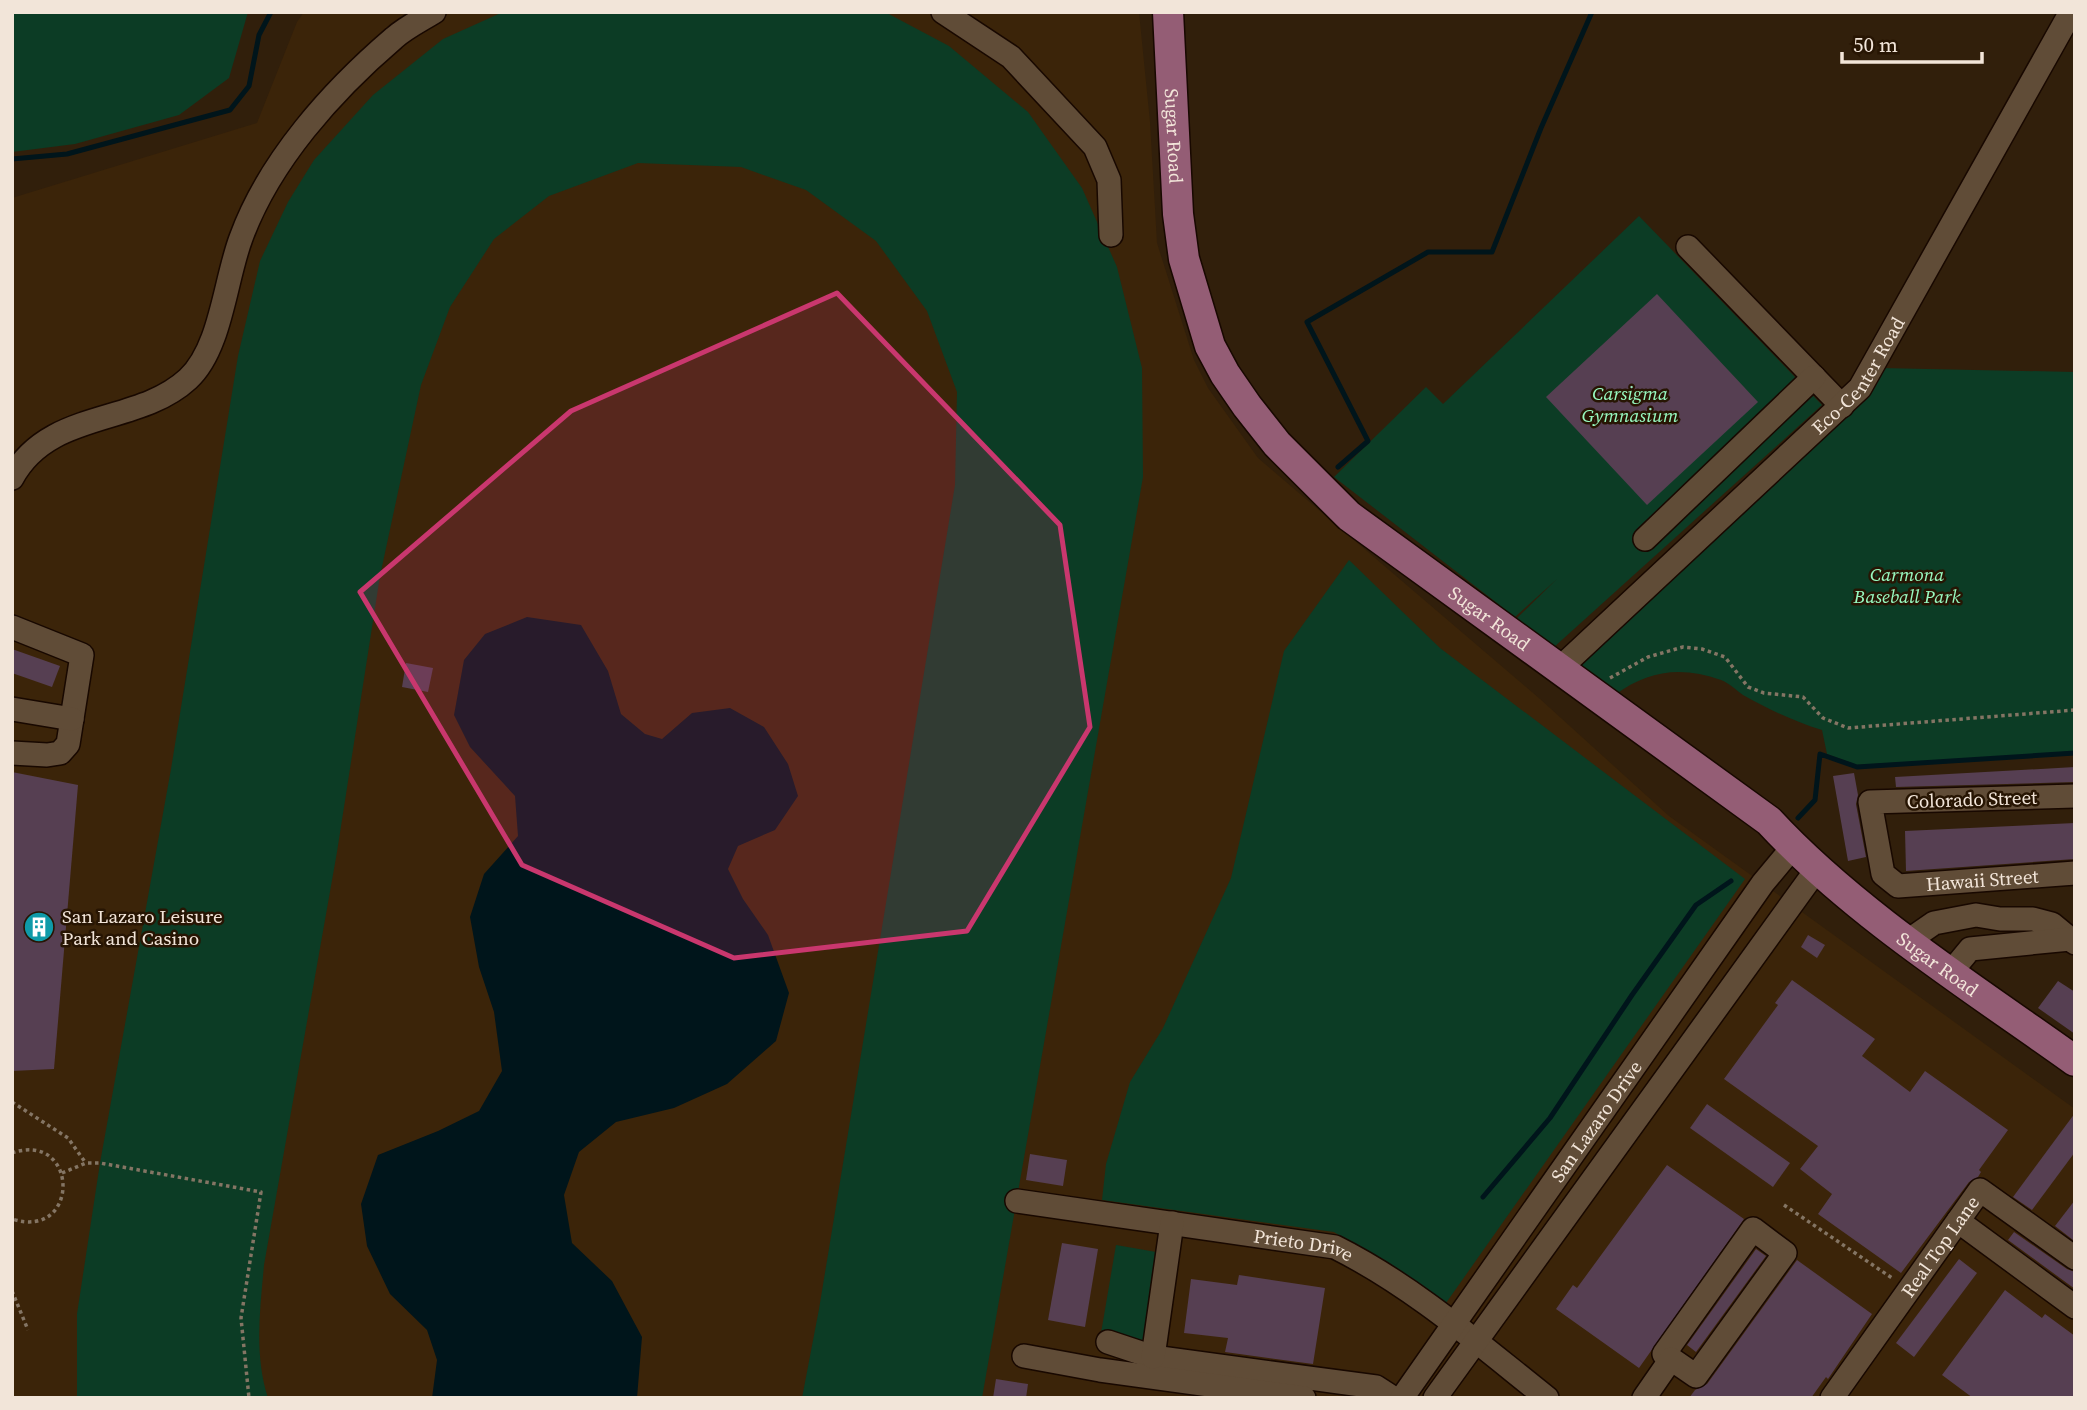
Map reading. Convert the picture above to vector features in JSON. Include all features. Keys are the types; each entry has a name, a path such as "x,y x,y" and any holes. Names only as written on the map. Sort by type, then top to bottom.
{"main road":[{"name":"Sugar Road","path":"1168,12 1178,214 1184,259 1210,346 1225,374 1277,444 1349,516 1769,821 1817,869 1908,941 2075,1061"}],"street":[{"path":"12,478 19,466 52,436 158,400 187,380 207,357 240,238 262,190 294,141 395,37 434,12"},
{"path":"943,12 1011,57 1095,147 1109,180 1111,235"},
{"name":"Eco-Center Road","path":"1558,670 1860,388 2071,12"},
{"path":"1688,247 1842,406"},
{"path":"1645,538 1814,377"},
{"path":"12,628 82,655 68,744 60,753 12,753"},
{"path":"12,709 72,719"},
{"name":"Colorado Street","path":"1890,880 1883,874 1870,802 2075,796"},
{"name":"San Lazaro Drive","path":"1402,1398 1763,883 1793,847"},
{"name":"San Lazaro Drive","path":"1435,1398 1817,869"},
{"name":"Hawaii Street","path":"1890,880 1898,886 2075,873"},
{"path":"1908,941 1934,923 1976,915 2033,919 2052,924 2072,941"},
{"path":"2009,919 2011,946"},
{"path":"1951,972 1970,949 2072,941"},
{"name":"Real Top Lane","path":"1832,1398 1980,1190 2075,1258"},
{"name":"Prieto Drive","path":"1017,1201 1335,1247 1376,1267 1454,1324 1547,1398"},
{"path":"1958,1221 2075,1307"},
{"path":"1153,1357 1172,1223"},
{"path":"1753,1229 1785,1253 1696,1376 1671,1359 1664,1354 1753,1229"},
{"path":"1108,1342 1153,1357 1376,1387 1393,1398"},
{"path":"1024,1356 1100,1370 1304,1398"},
{"path":"1644,1398 1671,1359"}],"path":[{"path":"1591,692 1619,671 1648,657 1683,647 1702,649 1725,657 1748,687 1764,693 1803,697 1823,718 1848,728 2075,710"},
{"path":"12,1102 68,1138 86,1163"},
{"path":"12,1153 24,1150 43,1153 58,1164 64,1192 56,1209 49,1216 31,1222 12,1220"},
{"path":"62,1173 86,1163 261,1192 241,1318 249,1398"},
{"path":"1784,1205 1909,1290"},
{"path":"12,1291 27,1330"}],"highlighted area":[{"path":"837,293 1060,525 1090,727 967,931 734,958 522,865 360,592 571,411"}],"shaded area":[{"path":"304,12 1139,12 1150,122 1157,243 1194,360 1208,388 1258,458 1540,699 1669,816 2075,1109 2075,1398 12,1398 12,198 257,123 297,22"}],"green space":[{"path":"12,12 248,12 229,78 179,115 75,144 12,152"},
{"path":"503,12 885,12 949,46 1028,112 1082,188 1117,267 1142,368 1143,477 982,1398 802,1398 955,485 957,392 927,311 876,241 806,190 741,167 638,163 549,196 494,239 450,307 421,385 380,576 337,852 264,1265 260,1348 268,1398 77,1398 77,1314 100,1163 171,769 238,356 260,261 288,202 314,160 373,95 443,39"},
{"name":"Carsigma Gymnasium","path":"1639,216 1822,405 1553,648 1517,618 1557,579 1515,617 1334,477 1426,387 1443,404"},
{"name":"Carmona Baseball Park","path":"1880,368 2075,372 2075,752 1857,765 1827,754 1822,730 1772,710 1721,680 1693,673 1666,673 1640,680 1615,695 1579,668 1862,395"},
{"path":"1349,560 1440,648 1745,879 1446,1303 1334,1232 1102,1200 1106,1164 1130,1082 1163,1028 1231,878 1284,651"},
{"path":"1116,1245 1162,1253 1146,1347 1100,1339"}],"water":[{"path":"527,617 581,625 608,671 621,714 645,734 662,739 692,713 730,708 764,727 788,764 798,796 775,830 738,846 728,869 743,899 768,935 789,993 776,1041 727,1084 674,1108 616,1122 579,1152 564,1195 572,1243 612,1281 642,1337 637,1398 432,1398 437,1360 427,1330 390,1294 367,1246 361,1204 378,1155 479,1111 502,1071 494,1012 479,967 470,917 484,874 518,836 515,796 470,747 454,715 464,660 485,634"}],"building":[{"path":"1657,294 1758,402 1647,505 1546,397"},
{"path":"12,649 60,666 52,687 12,673"},
{"path":"406,663 433,668 428,692 402,687"},
{"path":"2075,767 2075,782 1896,787 1895,777"},
{"name":"San Lazaro Leisure Park and Casino","path":"12,772 78,785 54,1069 12,1071"},
{"path":"1854,773 1858,795 1856,804 1866,857 1848,861 1833,776"},
{"path":"2075,823 2075,859 1906,871 1905,831"},
{"path":"1808,935 1825,945 1817,958 1801,947"},
{"path":"1792,980 1875,1039 1862,1056 1910,1092 1925,1071 2008,1130 1979,1170 1981,1172 1978,1177 1969,1182 1901,1273 1818,1214 1832,1194 1800,1169 1818,1146 1724,1079 1778,1005 1775,1003"},
{"path":"2058,981 2075,992 2075,1034 2038,1008"},
{"path":"1707,1104 1790,1163 1773,1187 1690,1128"},
{"path":"2075,1113 2075,1152 2032,1210 2013,1197"},
{"path":"1030,1154 1067,1160 1063,1186 1026,1180"},
{"path":"1667,1165 1744,1219 1639,1368 1556,1309 1573,1285 1577,1288"},
{"path":"2075,1200 2075,1238 2073,1240 2055,1226"},
{"path":"2014,1232 2075,1272 2075,1289 2008,1240"},
{"path":"1062,1243 1098,1249 1085,1327 1048,1320"},
{"path":"1756,1249 1766,1256 1696,1352 1687,1345"},
{"path":"1959,1259 1977,1273 1914,1357 1896,1343"},
{"path":"1797,1260 1872,1314 1828,1379 1826,1377 1811,1398 1689,1398 1695,1390 1707,1384"},
{"path":"1239,1275 1325,1288 1313,1364 1225,1352 1228,1338 1184,1333 1191,1279 1237,1285"},
{"path":"2005,1290 2042,1318 2045,1314 2075,1336 2075,1398 1973,1398 1942,1375"},
{"path":"996,1379 1028,1384 1026,1398 993,1398"}],"waterway":[{"path":"12,159 67,154 230,110 249,86 259,35 271,12"},
{"path":"1338,467 1368,441 1307,322 1428,252 1492,252 1541,128 1592,12"},
{"path":"1798,818 1815,800 1820,754 1857,767 2075,753"},
{"path":"1483,1197 1550,1118 1696,905 1731,881"}],"place":[{"name":"San Lazaro Leisure Park and Casino","path":"39,927"}]}
